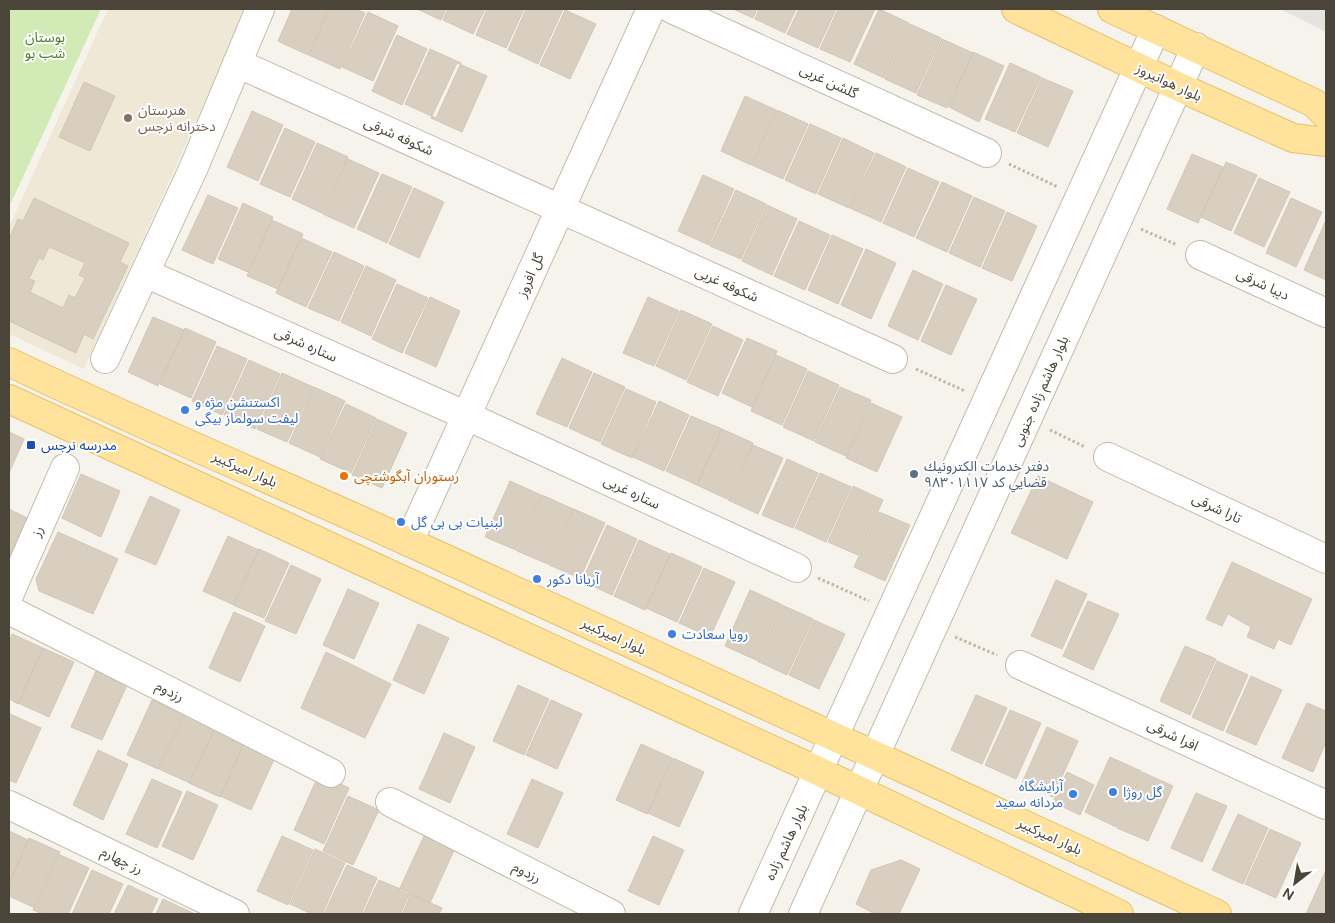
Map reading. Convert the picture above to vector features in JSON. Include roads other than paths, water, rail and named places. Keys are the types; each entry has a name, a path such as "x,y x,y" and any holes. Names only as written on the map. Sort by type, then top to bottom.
{"main road":[{"name":"بلوار هوانیروز","path":"1016,9 1293,138 1326,142"},
{"path":"1112,9 1314,103 1326,115"},
{"name":"بلوار امیرکبیر","path":"9,362 86,399 409,542 876,755 1217,914"},
{"path":"9,399 861,790 1119,914"}],"street":[{"path":"104,360 194,167 260,9"},
{"name":"گل افروز","path":"409,542 651,9"},
{"name":"گلشن غربی","path":"672,9 987,153"},
{"path":"833,736 1156,29"},
{"name":"بلوار هاشم زاده جنوبی","path":"861,790 1196,47"},
{"name":"شکوفه شرقی","path":"237,63 560,209"},
{"name":"شکوفه غربی","path":"560,209 893,359"},
{"name":"دیبا شرقی","path":"1200,255 1326,313"},
{"name":"ستاره شرقی","path":"145,273 466,416"},
{"name":"ستاره غربی","path":"466,416 797,568"},
{"name":"تارا شرقی","path":"1108,458 1326,559"},
{"name":"رز","path":"9,595 65,468"},
{"name":"رزدوم","path":"9,610 331,772"},
{"name":"افرا شرقی","path":"1020,665 1326,806"},
{"name":"بلوار هاشم زاده","path":"753,914 833,736"},
{"path":"804,914 861,790"},
{"name":"رزدوم","path":"390,802 611,914"},
{"name":"رز چهارم","path":"9,805 235,914"}],"place":[{"name":"هنرستان دخترانه نرجس","path":"128,118"},
{"name":"اکستنشن مژه و لیفت سولماز بیگی","path":"185,410"},
{"name":"مدرسه نرجس","path":"31,445"},
{"name":"دفتر خدمات الكترونيك قضايي كد ٩٨٣٠١١١٧","path":"914,474"},
{"name":"رستوران آبگوشتچی","path":"344,476"},
{"name":"لبنیات بی بی گل","path":"401,522"},
{"name":"آریانا دکور","path":"537,579"},
{"name":"رویا سعادت","path":"672,634"},
{"name":"گل روژا","path":"1113,792"},
{"name":"آرایشگاه مردانه سعید","path":"1073,794"}],"park label":[{"name":"بوستان شب بو","path":"45,46"}]}
